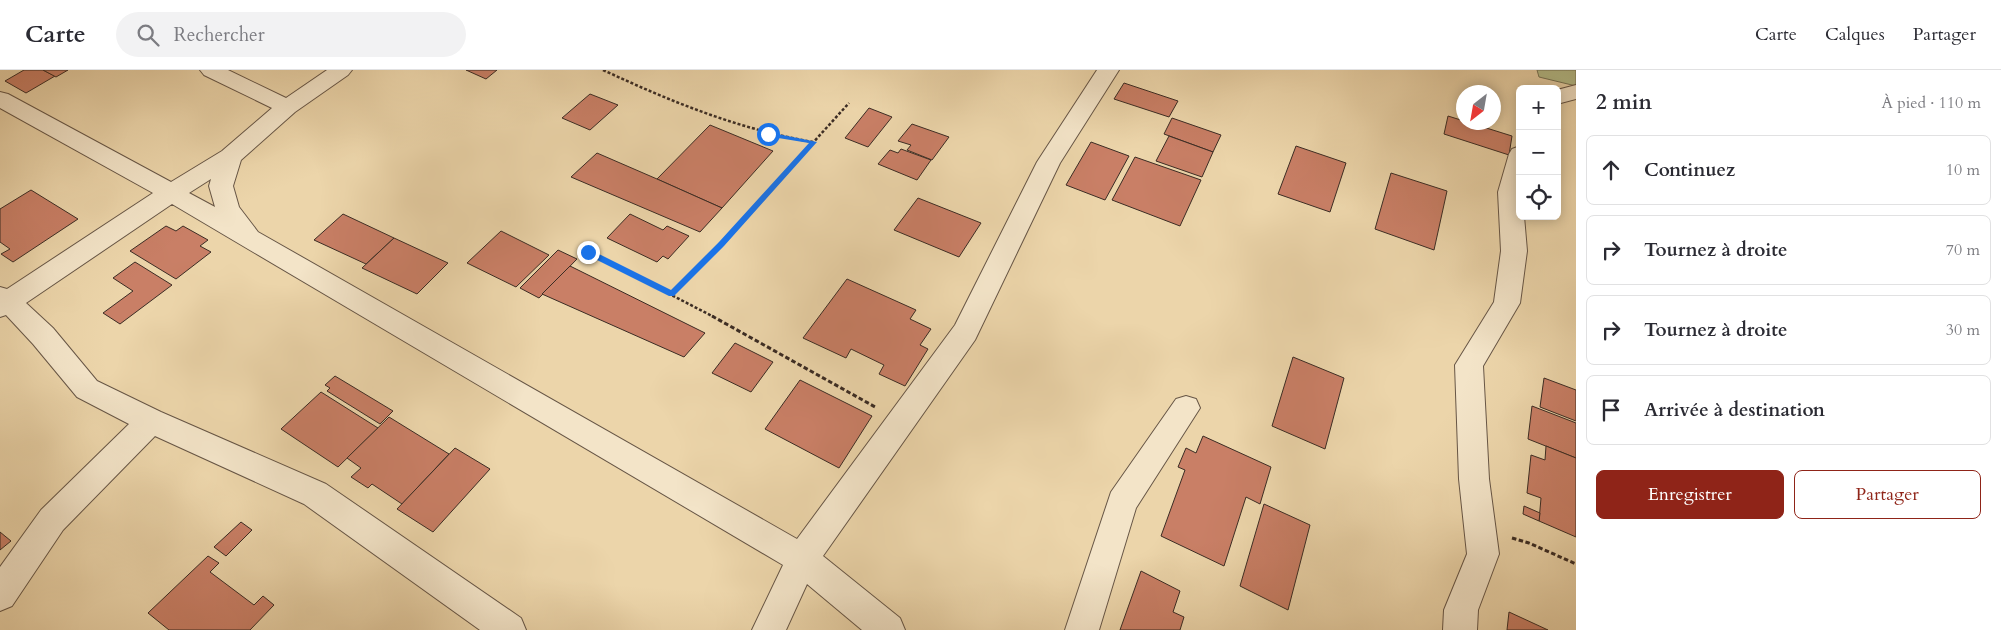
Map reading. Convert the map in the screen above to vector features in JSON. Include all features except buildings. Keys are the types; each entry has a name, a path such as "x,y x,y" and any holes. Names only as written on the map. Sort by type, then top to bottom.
{"street":[{"path":"210,70 288,107"},
{"path":"341,70 288,107 230,157 3,301 43,336 87,389 150,421 316,494 509,630"},
{"path":"769,630 802,559 964,332 1049,162 1108,70"},
{"path":"1561,96 1576,92"},
{"path":"0,99 171,193 802,559 888,630"},
{"path":"230,157 221,186 228,210 254,241"},
{"path":"1460,630 1462,610 1483,554 1474,479 1469,365 1507,303 1514,251 1510,192 1516,169"},
{"path":"1082,630 1122,502 1186,408"},
{"path":"0,595 52,520 150,421"}],"path":[{"path":"602,70 679,104 768,134 814,142"},
{"path":"672,294 721,244 849,103"},
{"path":"588,252 672,294 900,420"},
{"path":"1480,530 1529,543 1576,564"}],"green space":[{"path":"1537,70 1576,70 1576,86 1539,77"}],"route":[{"path":"588,252 672,294 721,244 814,142 768,134"}]}
